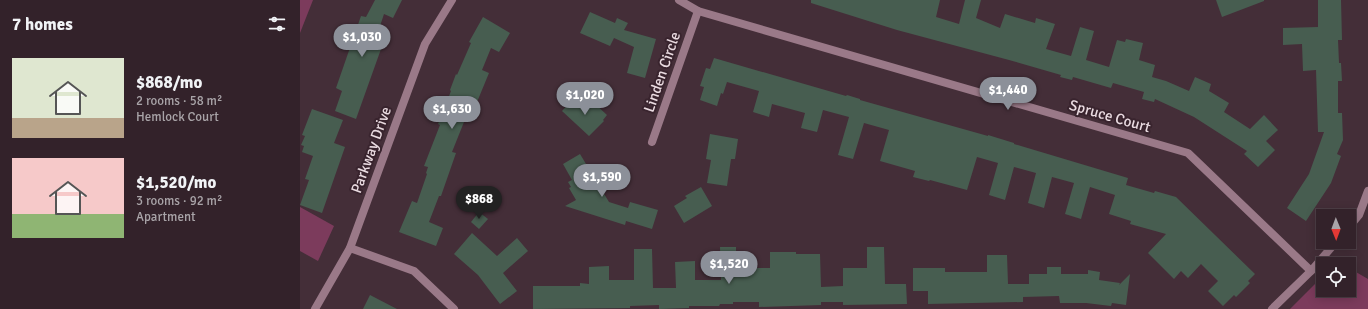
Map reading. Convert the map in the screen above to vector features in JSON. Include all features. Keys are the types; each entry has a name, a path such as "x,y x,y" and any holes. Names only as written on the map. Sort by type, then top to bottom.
{"street":[{"name":"Parkway Drive","path":"315,309 350,248 425,44 452,0"},
{"name":"Spruce Court","path":"680,0 698,11 1188,153 1311,271"},
{"name":"Linden Circle","path":"652,142 698,11"},
{"path":"1356,219 1359,215 1368,191"},
{"path":"350,248 414,271 454,309"},
{"path":"1272,309 1311,271 1330,249"}],"shaded area":[{"path":"300,0 313,0 300,33"},
{"path":"300,207 334,226 318,261 300,251"},
{"path":"1356,272 1368,279 1368,309 1290,309 1316,283 1316,297 1356,297"}],"building":[{"path":"375,0 402,0 393,18 384,14 373,47 381,49 356,119 335,111 342,91 336,88 361,16 366,17"},
{"path":"811,0 940,0 936,17 959,24 965,0 981,0 976,18 1000,28 1005,14 1035,23 1036,18 1055,24 1046,49 1071,56 1080,27 1094,31 1086,60 1109,67 1117,40 1125,42 1126,39 1143,43 1139,60 1155,65 1152,77 1166,81 1189,91 1195,77 1211,84 1209,91 1229,103 1224,112 1250,129 1264,115 1278,130 1266,141 1275,150 1258,167 1244,154 1247,151 1194,117 1155,99 1154,102 1142,99 1144,92 1113,83 1111,88 1073,77 1072,80 1060,77 1061,75 897,30 811,3"},
{"path":"1216,0 1264,0 1264,1 1222,17"},
{"path":"1318,0 1341,0 1342,40 1338,40 1339,63 1341,63 1342,81 1338,81 1338,113 1342,113 1343,140 1337,154 1341,156 1331,183 1306,221 1287,208 1309,174 1324,132 1318,132 1316,70 1303,71 1302,44 1283,45 1283,28 1318,27"},
{"path":"590,12 615,23 617,18 628,23 624,30 656,39 645,78 627,73 634,47 614,38 610,46 580,33"},
{"path":"483,17 510,33 499,52 491,48 482,70 489,73 470,119 466,117 452,152 456,153 441,196 439,196 429,222 443,228 436,246 399,232 412,201 417,203 427,174 428,167 424,166 440,125 438,124 451,91 450,90 471,43 469,42"},
{"path":"714,58 988,135 1128,178 1126,185 1154,193 1155,191 1176,197 1255,274 1248,281 1250,283 1236,297 1234,295 1223,306 1208,291 1218,281 1201,264 1188,278 1181,271 1174,279 1148,253 1166,234 1130,224 1131,221 1109,214 1115,195 1090,187 1081,219 1065,214 1074,183 1052,177 1044,208 1028,203 1036,173 1014,167 1005,200 989,195 998,163 977,157 967,190 913,177 915,171 880,161 889,130 864,123 853,159 838,155 849,117 823,110 817,132 801,128 805,113 772,104 769,117 753,112 759,91 727,82 723,94 721,93 717,106 700,100 704,87 700,86 706,68 710,69"},
{"path":"573,99 585,110 593,102 607,115 603,120 604,121 589,136 562,111"},
{"path":"312,109 343,120 334,143 345,147 322,213 300,205 309,180 305,179 313,156 302,152 304,146 301,145 305,136 302,135"},
{"path":"710,134 738,139 735,159 731,159 727,186 707,183 711,160 706,159"},
{"path":"580,154 609,202 628,208 630,202 658,210 652,229 626,221 625,225 565,206 576,200 569,188 571,187 568,182 572,180 563,164"},
{"path":"701,187 712,206 684,223 674,206 687,198 685,196"},
{"path":"479,212 488,219 479,229 471,222"},
{"path":"472,233 497,256 517,238 528,251 503,273 517,291 500,304 478,275 454,254"},
{"path":"720,247 736,247 736,268 770,268 770,252 820,254 821,287 843,286 843,268 867,268 867,247 884,247 885,284 906,284 907,304 843,305 843,302 821,302 821,305 759,307 759,302 733,302 733,304 720,304 719,306 689,306 689,308 659,309 659,305 630,306 630,308 533,309 533,286 580,286 580,283 589,284 589,267 609,266 609,280 634,280 634,249 652,249 653,288 676,288 675,262 695,261 695,280 721,280"},
{"path":"987,255 1007,255 1008,284 1029,284 1029,274 1047,274 1047,267 1061,267 1061,274 1088,274 1088,270 1100,272 1099,280 1120,283 1119,285 1130,274 1126,305 1112,303 1111,306 1086,303 1060,303 1059,296 1023,297 1023,302 928,304 928,291 913,291 913,268 945,268 945,272 987,272"},
{"path":"370,295 397,309 363,309"}]}
